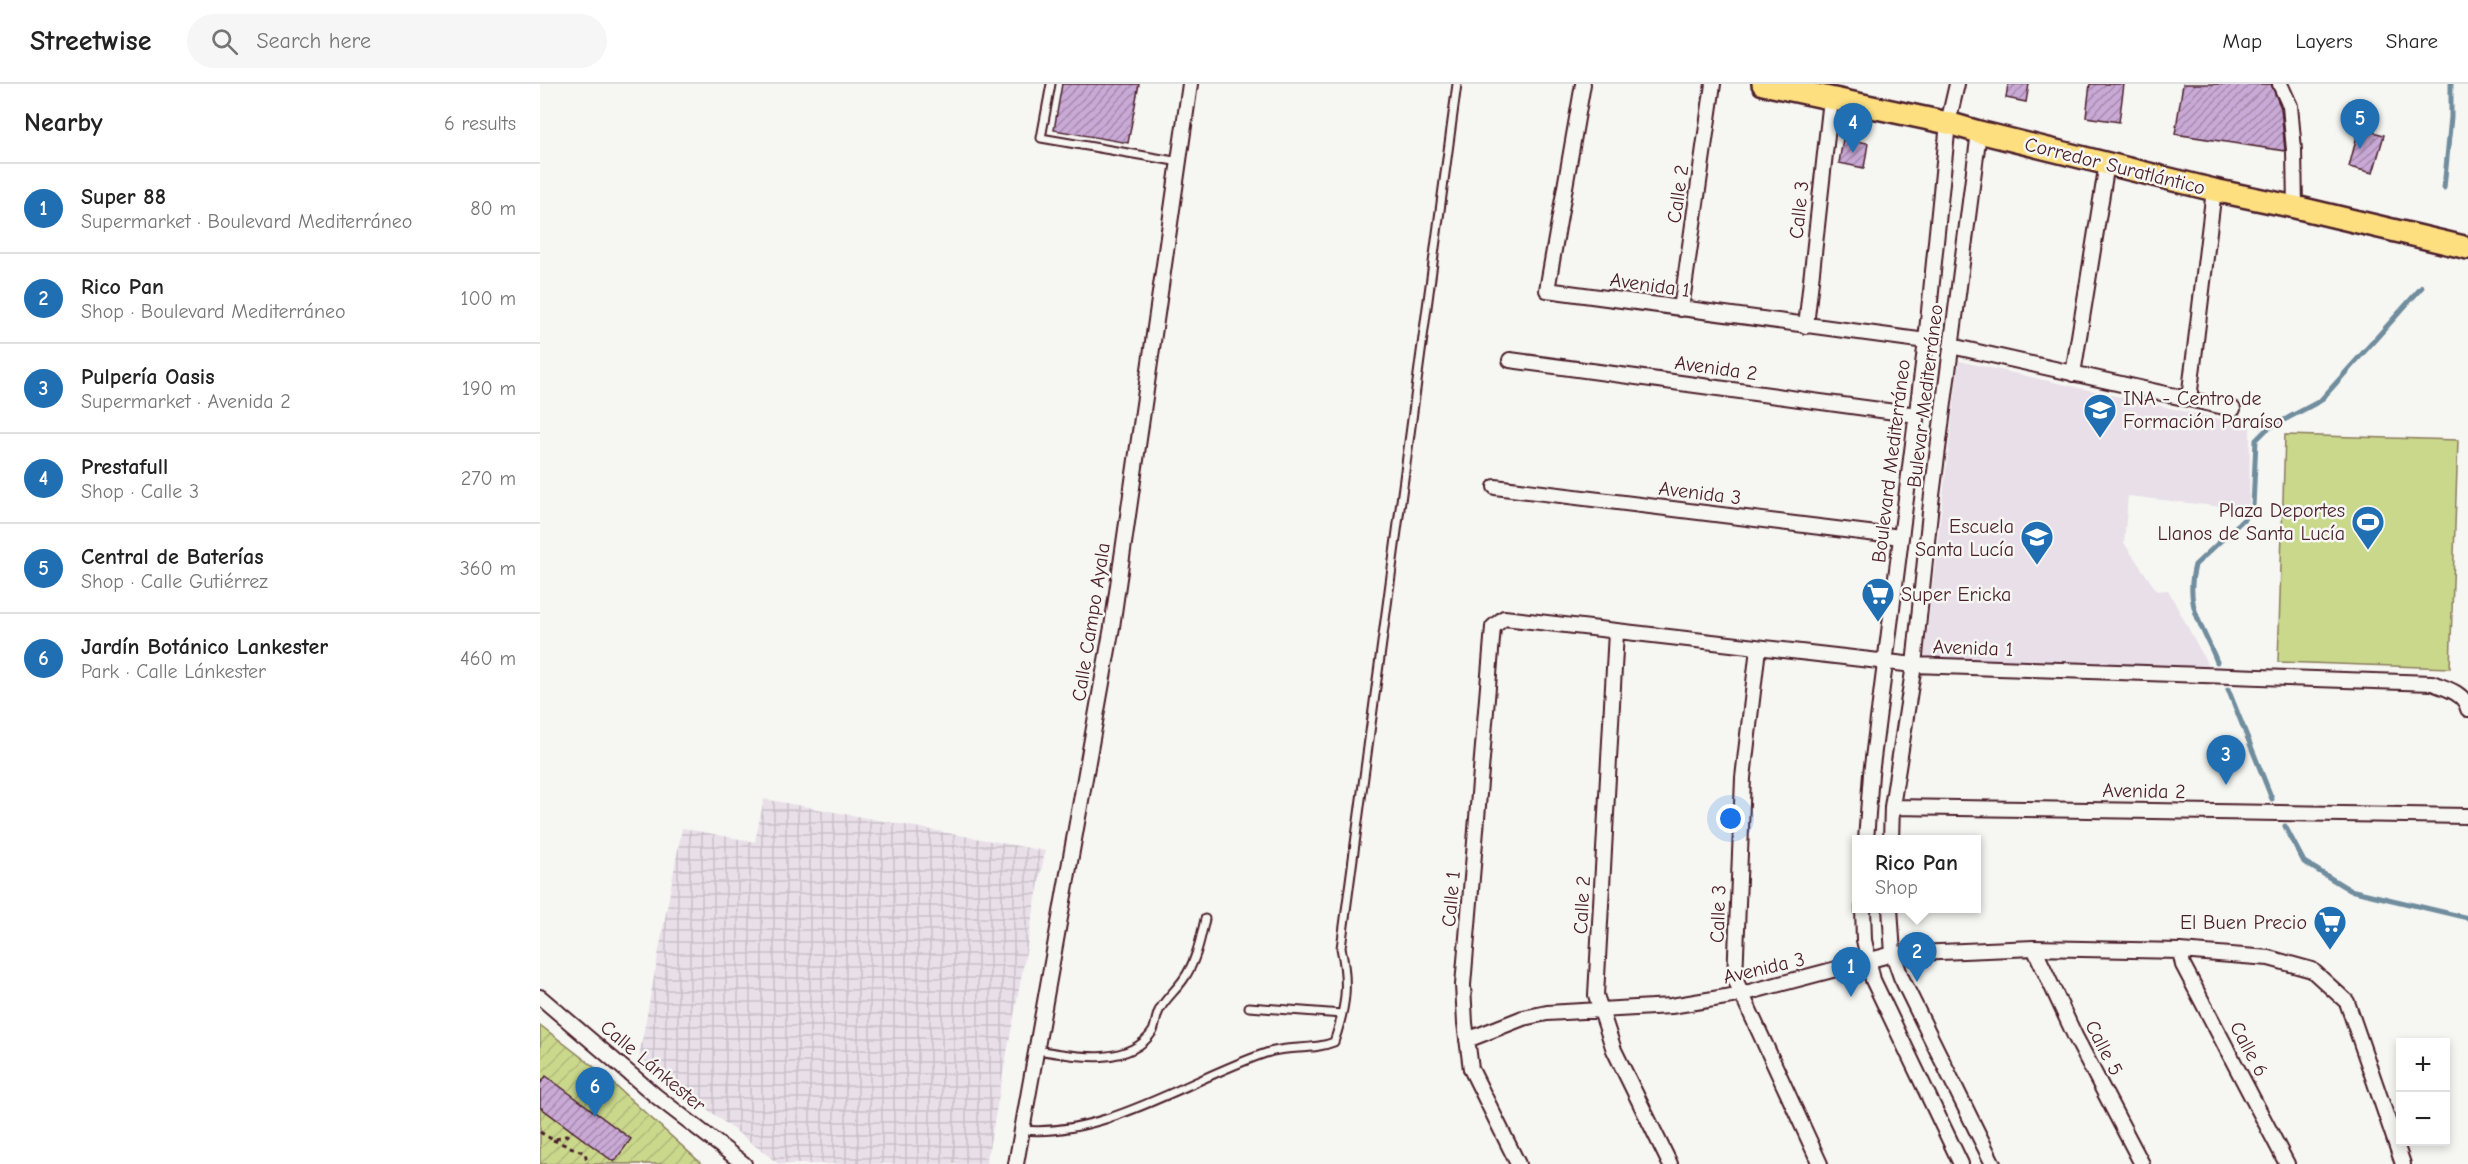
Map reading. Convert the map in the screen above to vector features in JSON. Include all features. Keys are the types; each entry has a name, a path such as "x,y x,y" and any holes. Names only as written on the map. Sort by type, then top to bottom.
{"main road":[{"name":"Corredor Suratlántico","path":"1763,84 1948,123 2214,190 2468,248"}],"street":[{"name":"Calle Campo Ayala","path":"1016,1164 1112,627 1190,84"},
{"name":"Avenida 1","path":"1582,84 1547,290 1926,341"},
{"name":"Calle 2","path":"1681,309 1713,84"},
{"name":"Boulevard Mediterráneo","path":"1866,835 1871,774 1926,341 1948,123 1957,84"},
{"path":"2280,84 2290,106 2295,150 2295,207"},
{"name":"Calle 3","path":"1806,326 1831,99"},
{"name":"Bulevar Mediterráneo","path":"1914,665 1931,502 1979,132"},
{"path":"2073,374 2107,163"},
{"path":"2189,399 2214,190"},
{"path":"1951,346 2233,409"},
{"name":"Avenida 2","path":"1510,360 1917,415"},
{"name":"Avenida 3","path":"1495,487 1901,537"},
{"name":"Avenida 1","path":"1493,627 1504,618 1914,665 2432,683 2455,692 2467,703 2468,709"},
{"name":"Calle 1","path":"1493,627 1463,985 1471,1069 1518,1164"},
{"name":"Calle 2","path":"1616,632 1596,994 1614,1050 1670,1164"},
{"name":"Calle 3","path":"1758,648 1743,790 1735,979 1820,1164"},
{"path":"1891,835 1892,807 1914,665"},
{"name":"Avenida 2","path":"1892,807 2468,816"},
{"path":"1863,913 1864,940 1873,980 1961,1164"},
{"path":"1890,913 1893,954 1901,977 1993,1164"},
{"name":"Avenida 3","path":"1467,1040 1523,1018 1547,1013 1671,1006 1741,994 1893,954 2034,948 2180,951 2269,958 2312,970 2347,1002 2403,1164"},
{"name":"Calle 5","path":"2034,948 2075,1035 2142,1164"},
{"name":"Calle 6","path":"2180,951 2183,965 2287,1164"},
{"name":"Calle Lánkester","path":"540,997 656,1096 744,1164"}],"lane":[{"path":"1051,84 1041,138 1180,162"},
{"path":"1023,1130 1041,1132 1061,1129 1123,1113 1241,1061 1274,1050 1322,1047 1334,1042 1342,1014 1347,975 1341,948 1457,84"},
{"path":"1037,1050 1074,1056 1111,1056 1137,1047 1153,1030 1160,1010 1184,979 1195,959 1205,920"},
{"path":"1249,1007 1342,1014"}],"path":[{"path":"553,1140 566,1136 572,1131"},
{"path":"540,1132 585,1153 588,1164"}],"shaded area":[{"name":"Escuela Santa Lucía","path":"1959,361 2250,426 2249,510 2128,496 2124,543 2157,591 2168,590 2209,667 1924,658"},
{"path":"764,799 1045,851 986,1164 779,1164 639,1057 682,828 755,842"}],"green space":[{"name":"Plaza Deportes Llanos de Santa Lucía","path":"2285,435 2458,440 2450,668 2278,662"},
{"path":"540,1025 598,1070 702,1164 540,1164"}],"building":[{"path":"1062,84 1139,84 1128,143 1054,130"},
{"path":"2008,84 2029,84 2026,102 2006,98"},
{"path":"2090,84 2124,84 2119,122 2086,117"},
{"path":"2183,84 2271,84 2281,108 2285,151 2175,134"},
{"path":"2359,128 2384,135 2373,173 2349,167"},
{"path":"1843,139 1868,143 1864,168 1839,163"},
{"path":"546,1076 631,1139 614,1162 540,1107 540,1084"}],"waterway":[{"path":"2444,188 2451,117 2451,84"},
{"path":"2217,662 2193,605 2192,580 2195,565 2245,518 2253,507 2256,440 2267,429 2320,401 2422,287"},
{"path":"2228,689 2272,799"},
{"path":"2285,826 2304,862 2350,890 2468,918"}],"place":[{"name":"Central de Baterías","path":"2360,149"},
{"name":"Prestafull","path":"1853,153"},
{"name":"INA - Centro de Formación Paraíso","path":"2100,439"},
{"name":"Plaza Deportes Llanos de Santa Lucía","path":"2368,551"},
{"name":"Escuela Santa Lucía","path":"2037,566"},
{"name":"Super Ericka","path":"1878,623"},
{"name":"Pulpería Oasis","path":"2226,785"},
{"name":"El Buen Precio","path":"2330,951"},
{"name":"Rico Pan","path":"1917,982"},
{"name":"Super 88","path":"1851,997"},
{"name":"Jardín Botánico Lankester","path":"595,1117"}]}
